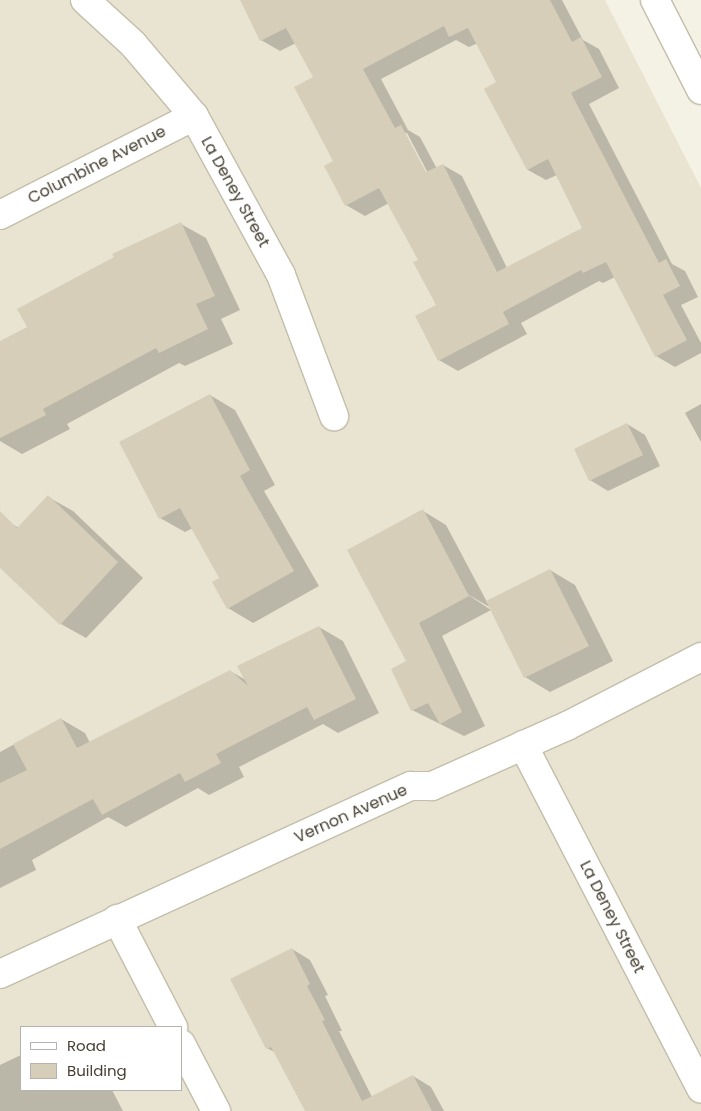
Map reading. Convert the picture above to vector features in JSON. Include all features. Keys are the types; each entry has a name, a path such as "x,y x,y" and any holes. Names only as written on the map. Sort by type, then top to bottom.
{"street":[{"name":"La Deney Street","path":"85,0 133,44 194,116 281,275 334,416"},
{"path":"655,0 701,90"},
{"name":"Columbine Avenue","path":"0,215 194,116"},
{"name":"Vernon Avenue","path":"0,974 411,786 432,786 523,745 701,657"},
{"name":"La Deney Street","path":"523,745 701,1089"},
{"path":"117,920 172,1026"},
{"path":"182,1046 216,1111"}],"shaded area":[{"path":"0,0 605,0 701,188 701,1111 0,1111"}],"building":[{"path":"240,0 550,0 572,42 581,37 602,77 571,93 659,263 666,259 680,286 663,295 687,340 655,357 606,262 583,273 581,270 503,312 509,324 438,361 415,316 436,305 413,262 418,260 379,188 345,206 324,166 333,161 294,87 313,77 286,28 260,41","holes":["444,26 449,37 468,28 496,82 484,89 527,170 548,159 582,228 497,272 443,164 426,172 401,125 395,128 363,69"]},
{"path":"181,222 215,296 196,304 208,329 159,353 156,348 43,409 46,415 0,438 0,341 27,327 17,309 114,257 112,254"},
{"path":"210,394 250,470 240,476 294,571 227,609 212,582 219,578 180,508 159,519 119,442"},
{"path":"627,423 643,455 589,481 574,449"},
{"path":"48,495 118,562 60,625 0,568 0,511 17,528"},
{"path":"423,509 469,596 419,623 462,712 440,724 428,703 411,711 391,669 406,661 347,550"},
{"path":"550,569 589,646 524,678 486,601"},
{"path":"319,626 356,699 314,720 307,707 216,754 221,763 185,782 180,773 102,815 93,799 0,849 0,783 27,770 13,744 61,718 77,748 230,670 248,686 237,666"},
{"path":"292,948 310,984 307,986 325,1020 322,1021 362,1101 413,1075 432,1111 305,1111 271,1047 266,1049 230,979"}]}
